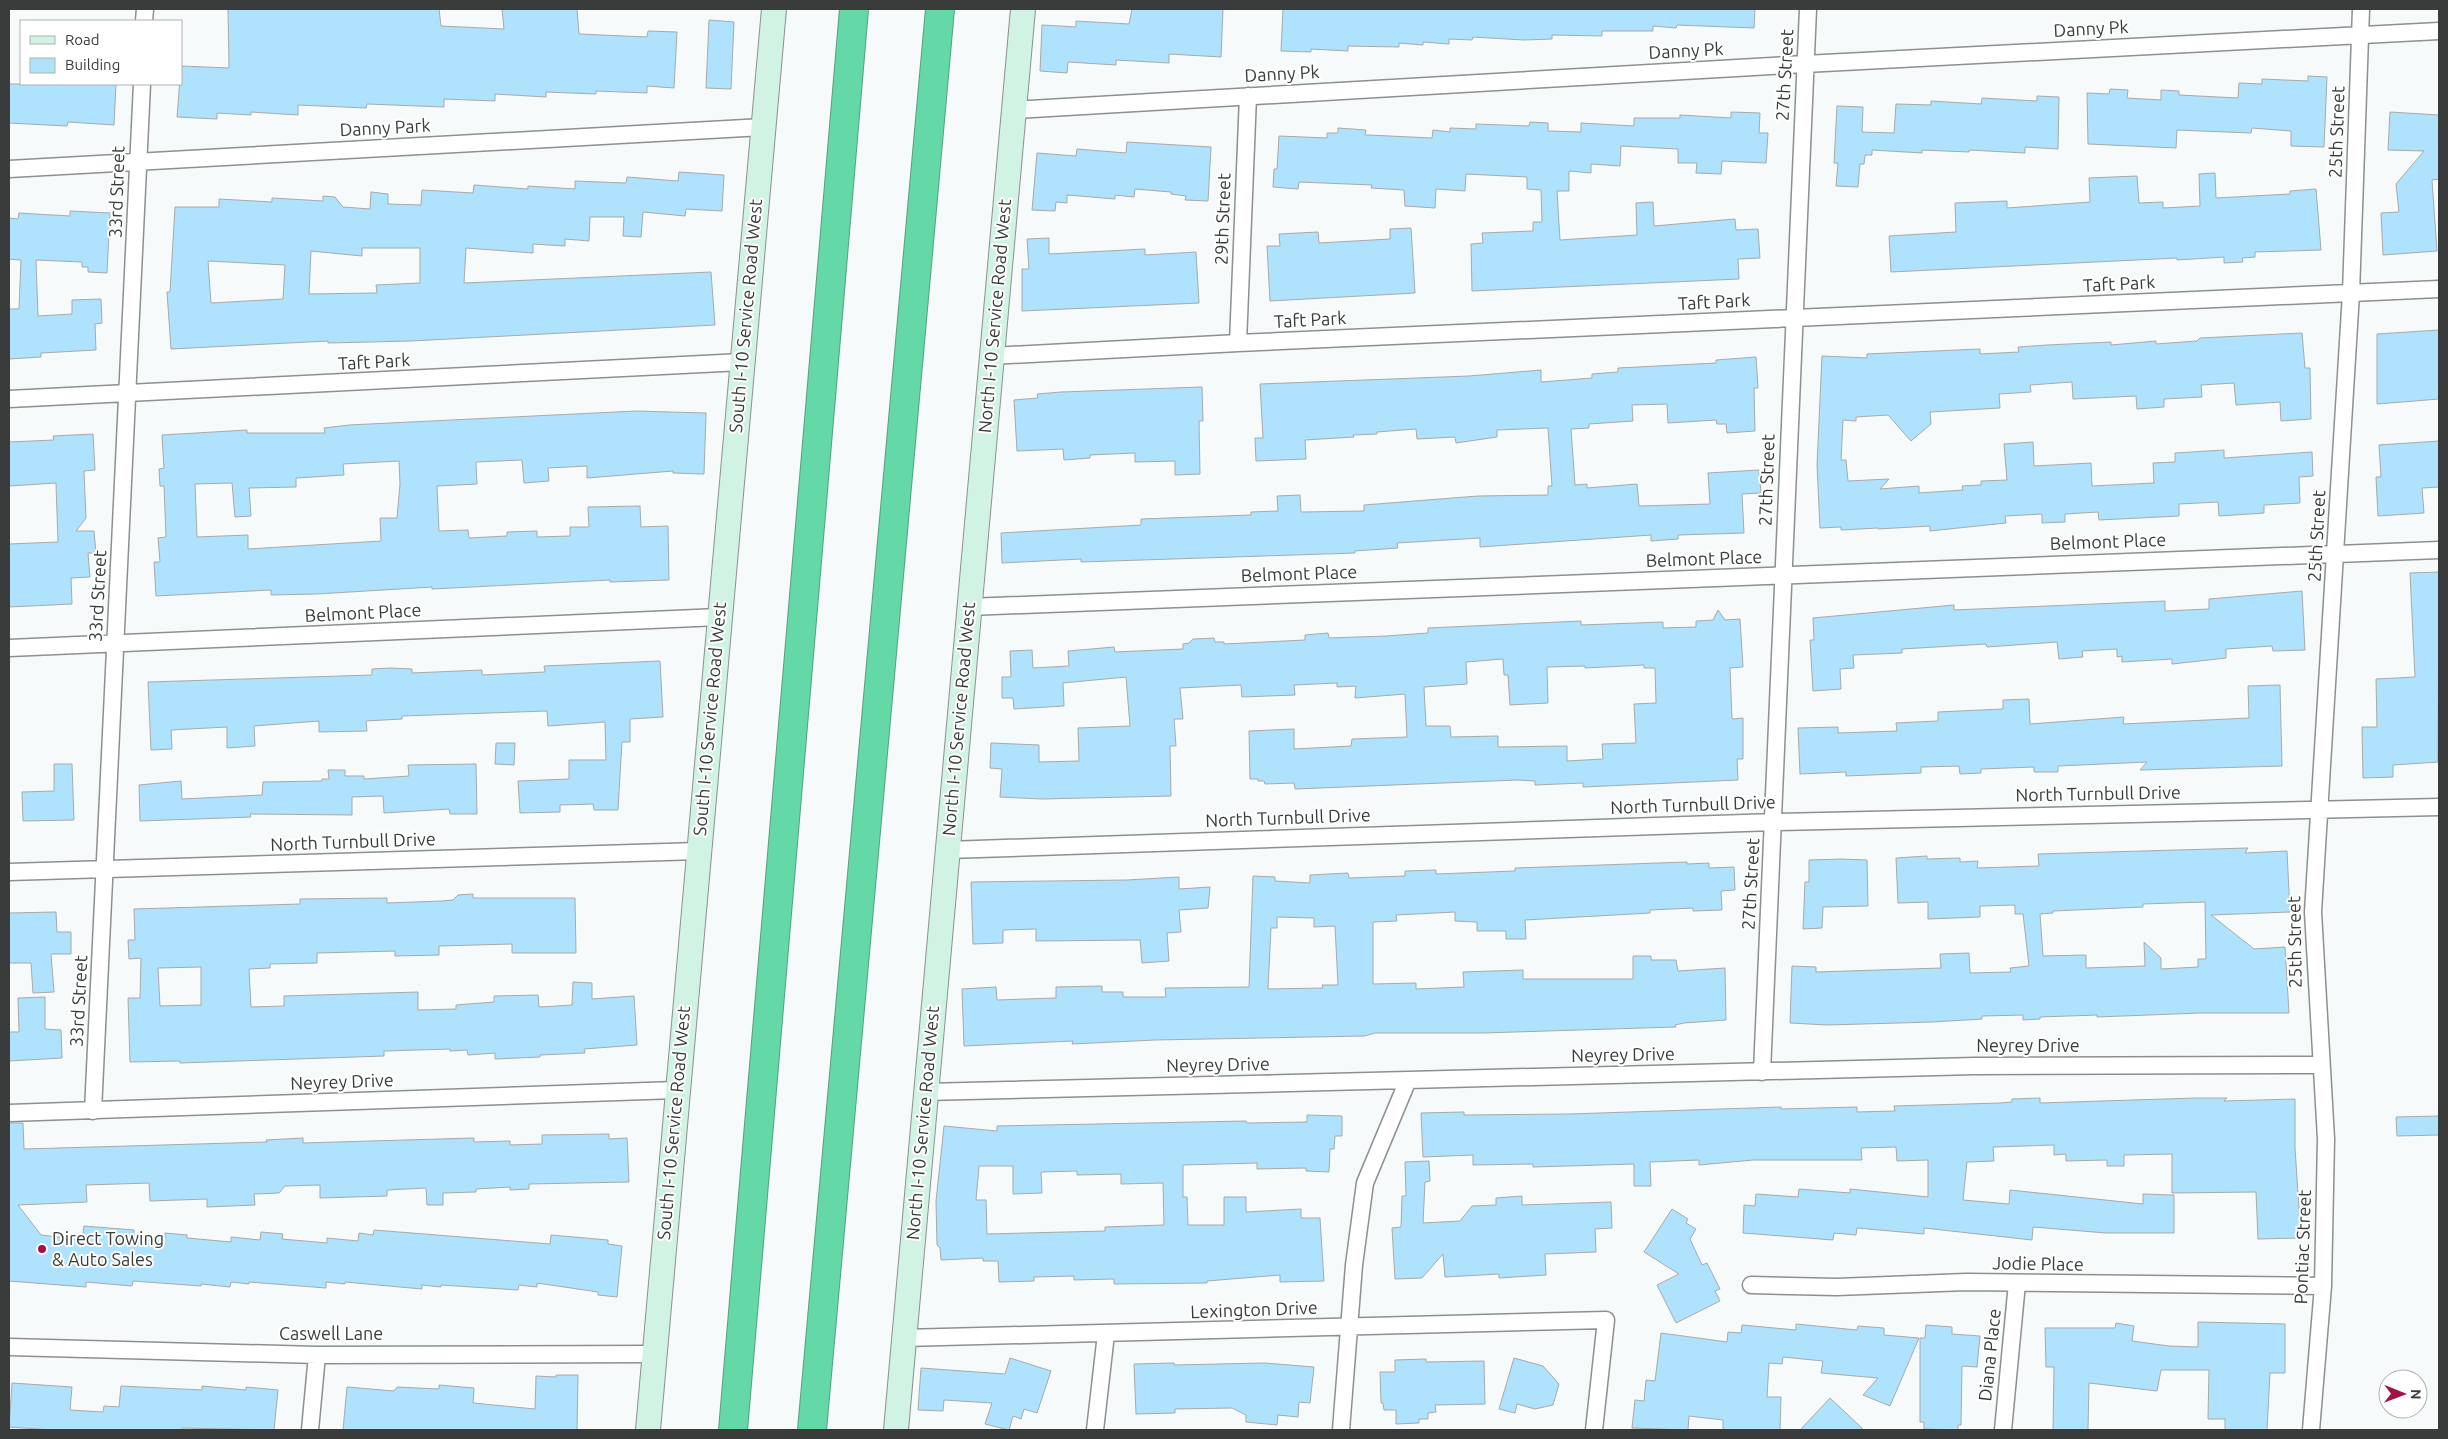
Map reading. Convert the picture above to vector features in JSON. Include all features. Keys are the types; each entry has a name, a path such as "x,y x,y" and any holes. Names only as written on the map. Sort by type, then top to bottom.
{"highway":[{"path":"733,1430 854,9"},
{"path":"812,1430 940,9"}],"street":[{"name":"South I-10 Service Road West","path":"648,1430 676,1090 774,9"},
{"name":"North I-10 Service Road West","path":"896,1430 1023,9"},
{"name":"27th Street","path":"1762,1072 1808,9"},
{"name":"25th Street","path":"2321,1065 2312,912 2320,809 2351,293 2362,9"},
{"path":"2361,35 2439,31"},
{"name":"Danny Pk","path":"1014,110 1805,64 2361,35"},
{"name":"33rd Street","path":"93,1111 142,85"},
{"name":"29th Street","path":"1238,343 1248,96"},
{"name":"Danny Park","path":"9,169 763,127"},
{"name":"Taft Park","path":"991,356 1238,343 2439,290"},
{"name":"Taft Park","path":"9,399 742,362"},
{"name":"Belmont Place","path":"969,607 2439,550"},
{"name":"Belmont Place","path":"9,648 719,617"},
{"name":"North Turnbull Drive","path":"948,850 1774,822 2439,807"},
{"name":"North Turnbull Drive","path":"9,872 699,851"},
{"name":"Neyrey Drive","path":"925,1092 1975,1066 2321,1065"},
{"name":"Pontiac Street","path":"2311,1430 2323,1286 2326,1139 2321,1065"},
{"path":"1341,1430 1354,1265 1364,1183 1408,1080"},
{"name":"Neyrey Drive","path":"9,1113 676,1090"},
{"name":"Jodie Place","path":"1751,1285 1838,1287 1966,1282 2323,1286"},
{"name":"Diana Place","path":"2003,1430 2017,1283"},
{"name":"Lexington Drive","path":"904,1338 1606,1320 1594,1430"},
{"path":"1095,1430 1106,1334"},
{"name":"Caswell Lane","path":"9,1347 317,1355 654,1354"},
{"path":"310,1430 317,1355"}],"building":[{"path":"228,9 439,9 441,26 504,29 502,9 577,9 579,34 647,37 648,31 677,32 674,88 647,86 647,93 596,91 596,94 546,92 546,97 495,94 495,101 444,99 444,107 367,104 366,108 298,105 298,115 251,112 251,115 217,113 217,119 177,117 180,85 182,85 182,66 229,68"},
{"path":"1132,9 1223,9 1221,57 1169,54 1169,63 1116,60 1116,65 1068,62 1067,73 1040,71 1042,25 1076,27 1076,21 1129,24"},
{"path":"1283,9 1755,9 1754,28 1677,25 1676,28 1653,26 1653,31 1602,31 1602,36 1552,35 1552,39 1524,40 1473,37 1472,40 1449,39 1449,44 1423,42 1423,45 1399,43 1399,47 1348,46 1348,51 1311,49 1311,52 1281,51"},
{"path":"709,20 734,22 731,89 706,88"},
{"path":"2308,76 2327,77 2324,147 2291,146 2291,131 2252,128 2251,133 2177,130 2176,148 2088,144 2087,93 2109,94 2110,89 2128,90 2127,98 2161,100 2161,90 2179,91 2179,95 2238,98 2239,83 2262,84 2262,79 2308,81"},
{"path":"9,84 116,85 114,125 68,122 67,126 9,123"},
{"path":"2037,96 2059,97 2058,149 2025,147 2025,153 1922,150 1922,153 1872,150 1872,155 1865,155 1864,164 1860,164 1858,187 1836,186 1838,163 1834,163 1837,106 1863,107 1862,132 1894,133 1896,104 1931,105 1931,101 1981,104 1982,98 2037,101"},
{"path":"1731,112 1760,113 1759,133 1768,133 1766,163 1722,161 1721,174 1696,173 1697,163 1678,163 1678,149 1621,146 1620,166 1591,164 1591,173 1569,171 1569,191 1557,191 1560,240 1637,235 1636,203 1653,202 1654,226 1735,219 1736,230 1758,229 1760,258 1738,259 1739,279 1472,291 1471,244 1483,243 1482,233 1533,231 1533,222 1542,222 1541,190 1527,189 1527,177 1466,174 1465,191 1436,189 1435,208 1405,206 1404,190 1371,188 1372,185 1299,182 1298,189 1273,187 1274,169 1277,169 1279,136 1327,138 1327,133 1338,133 1338,128 1366,130 1365,135 1432,138 1433,130 1450,132 1450,128 1476,129 1476,124 1529,126 1530,122 1548,123 1548,131 1581,132 1581,123 1634,126 1634,118 1680,118 1680,115 1731,118"},
{"path":"2390,112 2439,115 2439,179 2432,180 2437,251 2383,255 2381,213 2399,212 2396,184 2424,151 2388,150"},
{"path":"1127,142 1211,147 1208,201 1185,200 1186,196 1171,194 1171,192 1135,189 1134,197 1115,195 1115,199 1067,195 1067,203 1056,202 1055,211 1032,210 1037,153 1076,156 1077,149 1126,153"},
{"path":"679,172 724,175 722,211 686,209 685,216 643,212 641,237 623,236 624,217 590,217 589,241 565,239 565,246 533,244 533,253 466,248 464,283 711,272 715,325 411,341 328,343 328,341 171,349 167,292 170,292 175,207 219,207 219,199 272,202 272,198 323,201 323,196 335,197 343,207 370,209 371,192 388,194 388,204 421,205 422,190 473,193 474,185 528,189 528,186 575,189 575,181 626,183 627,177 678,181","holes":["362,248 420,248 420,283 376,285 377,293 309,294 311,251 362,256","208,261 285,265 283,299 211,303"]},
{"path":"2215,173 2216,198 2290,194 2290,191 2316,189 2321,250 2255,252 2255,257 2242,258 2243,262 2224,263 2224,257 2177,260 2177,258 1891,272 1889,236 1956,232 1955,203 2007,201 2007,208 2090,202 2089,178 2137,176 2139,203 2163,202 2163,208 2200,206 2199,174"},
{"path":"70,211 110,213 107,273 88,272 88,267 82,267 82,262 36,260 38,316 72,314 72,300 101,299 102,323 95,324 96,350 41,353 41,357 9,359 9,309 19,309 21,260 9,259 9,218 18,219 19,213 70,216"},
{"path":"1411,228 1415,293 1270,301 1267,246 1280,246 1279,234 1318,232 1319,243 1390,239 1390,229"},
{"path":"1049,238 1049,254 1145,249 1145,255 1196,252 1199,303 1022,311 1022,269 1029,269 1027,239"},
{"path":"2439,330 2439,399 2377,404 2377,334"},
{"path":"2302,333 2305,368 2310,368 2311,419 2281,421 2280,402 2236,405 2234,383 2201,385 2202,397 2164,399 2164,407 2137,409 2136,396 2073,399 2072,382 2030,385 2031,392 1999,394 2000,408 1930,412 1931,424 1911,441 1888,415 1856,417 1856,421 1843,420 1841,460 1846,460 1848,481 1889,479 1880,489 1919,486 1919,493 1963,490 1962,486 1981,485 1981,481 2007,480 2004,444 2033,442 2034,466 2091,463 2092,486 2154,483 2153,463 2175,462 2175,453 2224,450 2224,458 2312,452 2313,476 2299,477 2300,503 2264,505 2264,513 2219,516 2218,502 2179,504 2179,516 2099,520 2098,512 2065,514 2065,522 2042,523 2042,514 2005,516 2006,523 1930,531 1930,526 1841,530 1841,527 1820,528 1817,465 1822,356 1867,358 1867,354 1980,349 1980,354 2019,352 2018,347 2047,345 2111,342 2111,345 2156,341 2156,344 2197,341 2200,338"},
{"path":"1756,357 1758,388 1754,388 1755,431 1727,433 1726,424 1717,424 1716,420 1668,423 1667,404 1632,405 1633,421 1589,424 1589,428 1571,429 1575,485 1587,484 1587,488 1637,484 1639,506 1710,504 1708,473 1759,470 1761,493 1742,494 1744,533 1678,535 1678,539 1651,541 1651,535 1480,547 1480,538 1397,543 1398,548 1355,551 1355,553 1081,562 1081,559 1002,563 1001,533 1141,525 1141,519 1251,515 1251,512 1278,511 1277,496 1300,495 1301,512 1364,511 1364,505 1478,496 1548,495 1548,486 1552,486 1548,428 1497,430 1497,437 1456,443 1455,437 1417,439 1416,429 1353,435 1354,437 1305,440 1306,459 1256,461 1255,438 1263,438 1260,384 1469,376 1541,370 1541,382 1592,378 1592,374 1618,372 1618,368 1716,363 1716,360"},
{"path":"1202,387 1203,421 1199,421 1200,474 1175,475 1175,461 1135,462 1135,453 1090,455 1090,458 1064,460 1063,449 1017,451 1014,400 1038,398 1037,394 1061,392"},
{"path":"636,411 706,413 704,474 673,473 673,471 587,478 587,466 548,468 549,481 524,483 522,460 476,462 477,484 437,486 439,531 468,530 469,538 507,536 507,532 537,531 537,537 570,536 570,527 589,527 588,507 640,506 641,527 668,526 669,580 610,582 610,580 432,589 432,587 317,594 271,595 271,590 156,596 154,562 160,562 158,538 166,537 164,486 160,486 159,469 164,468 162,435 247,430 247,433 325,433 324,428 349,425","holes":["399,461 400,484 397,518 380,518 381,541 248,549 248,535 197,537 195,484 232,483 235,517 251,516 249,488 296,487 296,478 344,475 343,464"]},
{"path":"93,434 95,470 84,471 86,518 76,531 94,531 96,553 88,553 90,577 71,578 72,604 9,607 9,544 58,542 56,483 9,486 9,442 54,440 53,436"},
{"path":"2439,441 2439,487 2422,488 2424,513 2378,516 2376,477 2381,477 2379,445"},
{"path":"2439,572 2438,762 2393,765 2393,777 2363,778 2362,727 2377,727 2376,679 2415,677 2410,573"},
{"path":"2302,591 2305,650 2273,651 2272,646 2226,649 2226,658 2172,664 2172,659 2122,662 2122,656 2117,657 2117,649 2082,651 2083,657 2059,659 2057,642 1987,647 1986,644 1902,649 1902,653 1853,655 1854,668 1840,669 1841,689 1813,691 1810,640 1814,640 1813,618 1954,605 1954,610 2165,601 2165,611 2209,609 2209,599"},
{"path":"1718,610 1725,620 1740,619 1743,667 1730,668 1732,719 1743,718 1743,759 1737,759 1738,780 1583,787 1583,783 1535,785 1535,781 1517,780 1295,789 1294,783 1265,784 1264,781 1258,781 1258,779 1250,779 1249,731 1294,729 1294,749 1351,746 1352,739 1407,737 1405,694 1355,698 1356,686 1337,687 1337,683 1294,685 1295,695 1242,697 1241,685 1180,688 1183,719 1174,719 1176,746 1170,746 1171,796 1042,799 1000,797 1002,769 990,768 991,743 1039,745 1039,762 1079,761 1078,728 1130,726 1126,677 1063,683 1064,706 1014,709 1013,698 1002,698 1002,677 1011,677 1010,651 1032,650 1033,668 1069,666 1068,651 1114,647 1115,652 1183,649 1183,644 1189,643 1193,639 1214,638 1215,642 1224,642 1224,644 1305,640 1305,635 1328,633 1329,638 1386,636 1428,633 1428,628 1581,621 1581,625 1663,622 1663,628 1696,627 1696,621 1713,620","holes":["1503,659 1504,675 1508,675 1510,705 1548,703 1547,667 1585,666 1585,668 1644,665 1644,668 1655,668 1656,703 1634,704 1636,743 1602,744 1603,759 1567,761 1567,746 1498,747 1498,736 1451,737 1450,726 1426,726 1424,687 1467,684 1466,662"]},
{"path":"660,661 663,717 630,719 630,742 622,742 618,810 594,810 593,804 560,805 560,812 520,813 518,781 569,779 569,760 606,760 605,722 548,726 547,711 402,716 402,719 366,721 367,731 319,732 319,721 254,726 255,746 227,748 227,727 171,730 172,749 151,750 148,682 372,675 372,669 390,668 412,669 412,673 482,670 482,675 545,672 544,666"},
{"path":"2280,685 2282,766 2140,770 2147,762 2058,766 2058,772 2034,772 2034,767 1981,769 1981,773 1960,774 1959,766 1921,767 1921,773 1846,776 1846,772 1800,774 1798,728 1838,727 1838,733 1897,731 1896,723 1938,721 1938,712 2003,709 2003,700 2029,699 2030,724 2124,717 2123,724 2249,718 2248,686"},
{"path":"496,743 515,743 514,765 495,764"},
{"path":"54,764 72,764 74,820 23,821 22,792 54,791"},
{"path":"476,764 477,814 450,814 449,809 384,813 383,796 352,797 352,815 250,814 251,817 140,821 139,785 181,781 182,799 262,795 263,782 322,781 322,779 329,779 328,770 345,770 345,776 364,776 364,779 409,776 408,765"},
{"path":"2248,848 2245,853 2287,851 2290,912 2211,915 2254,949 2285,947 2289,1013 2200,1013 2097,1017 2097,1015 2040,1017 2040,1019 2023,1020 2023,1015 1982,1016 1982,1019 1933,1022 1827,1025 1790,1023 1792,966 1816,967 1816,972 1941,968 1940,954 1969,953 1970,973 2011,972 2010,968 2029,966 2023,914 2015,914 2015,905 1980,906 1980,917 1928,919 1928,902 1898,903 1896,858 1927,856 1927,859 1960,858 1960,862 1978,861 1977,868 2039,866 2038,854","holes":["2205,902 2206,959 2198,959 2198,967 2161,969 2161,958 2144,942 2145,966 2086,968 2086,955 2043,956 2040,914 2053,913 2053,911 2143,907 2143,904"]},
{"path":"1809,860 1867,860 1868,906 1823,907 1822,928 1803,929 1805,882 1809,882"},
{"path":"1687,862 1687,864 1709,863 1709,868 1734,867 1735,890 1721,891 1722,910 1693,911 1693,908 1650,910 1650,913 1525,920 1526,939 1506,939 1506,931 1477,931 1477,922 1455,921 1455,912 1396,915 1397,921 1373,922 1373,984 1416,983 1416,989 1464,987 1463,972 1523,970 1523,979 1633,979 1633,956 1651,956 1651,960 1676,960 1678,971 1725,968 1726,1020 1684,1023 1675,1025 1676,1027 1483,1033 1375,1033 1365,1036 1155,1040 1072,1044 1073,1041 964,1046 962,989 996,987 997,1000 1056,998 1056,987 1102,986 1102,992 1123,992 1123,997 1166,997 1165,988 1249,987 1253,876 1275,877 1275,881 1310,883 1310,875 1348,873 1349,878 1405,876 1405,871 1436,870 1436,874 1515,871 1515,868","holes":["1277,917 1314,918 1314,927 1335,926 1338,985 1322,985 1323,988 1268,989 1271,928 1277,928"]},
{"path":"1179,877 1179,889 1210,887 1208,908 1179,910 1181,932 1167,933 1169,961 1142,963 1140,940 1036,941 1036,929 1003,930 1003,943 973,944 971,882 1127,880"},
{"path":"473,894 473,898 575,898 576,953 512,953 512,944 439,946 439,955 395,956 395,951 317,953 317,963 270,964 270,968 249,969 251,1007 284,1006 284,996 418,992 418,1010 456,1009 456,1005 494,1002 494,996 538,995 539,1007 572,1005 573,982 592,983 592,999 634,996 637,1045 584,1049 585,1053 495,1059 495,1053 468,1055 467,1050 450,1051 450,1049 384,1051 384,1056 180,1063 180,1061 130,1062 128,998 140,998 141,958 129,959 128,940 135,940 134,909 300,904 300,899 387,898 387,903 442,901 453,900 458,895","holes":["201,967 201,1005 160,1006 158,968"]},
{"path":"56,912 57,932 71,932 71,954 51,954 54,992 33,993 31,963 9,963 9,913"},
{"path":"45,997 45,1029 61,1030 62,1058 9,1061 9,1032 19,1032 18,998"},
{"path":"2040,1098 2040,1103 2196,1098 2227,1098 2224,1101 2295,1099 2295,1148 2301,1238 2258,1239 2256,1192 2172,1193 2172,1154 2124,1155 2124,1166 2107,1166 2107,1160 2066,1161 2066,1154 2054,1155 2054,1145 1993,1147 1994,1161 1967,1162 1963,1200 2009,1204 2010,1190 2143,1204 2143,1194 2174,1195 2174,1233 2106,1233 2033,1227 2032,1240 1924,1228 1924,1234 1857,1228 1856,1235 1834,1233 1833,1240 1743,1233 1744,1205 1755,1206 1756,1194 1798,1197 1799,1189 1850,1193 1850,1189 1928,1197 1928,1160 1897,1161 1896,1147 1861,1148 1862,1160 1753,1160 1699,1165 1699,1160 1650,1162 1651,1186 1634,1186 1634,1164 1533,1167 1533,1164 1473,1165 1473,1155 1423,1157 1421,1113 1464,1112 1464,1115 1569,1114 1781,1107 1781,1109 1857,1107 1857,1112 1895,1111 1894,1106 2000,1103 2012,1102 2012,1099"},
{"path":"1307,1115 1342,1116 1342,1136 1335,1136 1334,1149 1330,1149 1329,1172 1306,1171 1306,1168 1257,1169 1257,1163 1183,1165 1183,1197 1187,1197 1188,1225 1224,1225 1224,1197 1246,1197 1246,1212 1301,1209 1301,1218 1320,1218 1324,1281 1280,1282 1280,1275 1207,1281 1207,1283 1114,1284 1114,1279 1074,1280 1074,1276 1034,1277 1034,1281 999,1282 998,1261 983,1261 983,1258 941,1260 940,1248 937,1245 936,1201 944,1126 997,1131 997,1126 1246,1121 1247,1123 1307,1122","holes":["979,1166 1013,1166 1013,1194 1042,1193 1041,1172 1077,1171 1077,1175 1121,1174 1121,1184 1163,1183 1164,1225 1105,1227 1105,1231 987,1234 986,1200 976,1200"]},
{"path":"2439,1116 2439,1135 2397,1136 2396,1117"},
{"path":"9,1123 23,1123 24,1149 267,1142 266,1140 303,1138 303,1143 474,1138 474,1142 510,1141 510,1145 542,1144 542,1135 609,1134 609,1139 627,1138 629,1182 529,1184 529,1189 510,1190 510,1187 476,1189 476,1192 443,1193 443,1205 427,1205 426,1188 387,1190 387,1196 320,1198 320,1185 285,1186 279,1193 254,1194 255,1205 207,1207 207,1199 150,1201 149,1183 86,1185 87,1202 18,1205 41,1235 82,1240 84,1226 134,1230 134,1235 165,1238 165,1233 187,1235 187,1238 231,1242 231,1237 260,1240 261,1232 283,1234 282,1239 327,1243 327,1238 358,1241 359,1233 373,1235 374,1230 550,1244 551,1235 608,1240 608,1244 622,1246 617,1297 598,1295 598,1292 537,1283 537,1287 519,1285 518,1290 441,1285 441,1287 422,1285 422,1289 345,1282 345,1284 326,1282 326,1288 249,1282 249,1284 231,1282 230,1287 133,1281 132,1286 86,1282 86,1287 9,1281"},
{"path":"1429,1161 1430,1181 1425,1182 1423,1223 1460,1221 1472,1206 1496,1205 1496,1198 1522,1196 1522,1205 1611,1202 1612,1228 1595,1229 1596,1252 1545,1254 1546,1275 1499,1278 1499,1274 1445,1277 1443,1254 1422,1278 1395,1279 1392,1228 1401,1227 1402,1196 1406,1196 1405,1162"},
{"path":"1672,1209 1688,1219 1686,1223 1696,1229 1690,1239 1702,1265 1707,1263 1720,1289 1715,1291 1720,1301 1676,1323 1657,1285 1679,1274 1644,1252"},
{"path":"2198,1322 2285,1324 2285,1373 2270,1373 2267,1430 2225,1430 2225,1419 2208,1419 2209,1370 2161,1370 2157,1391 2089,1383 2088,1430 2053,1430 2054,1367 2046,1367 2045,1328 2115,1328 2116,1323 2134,1326 2132,1341 2169,1346 2198,1347"},
{"path":"1796,1324 1857,1330 1858,1326 1884,1328 1884,1335 1919,1338 1890,1406 1863,1395 1878,1378 1821,1373 1823,1361 1783,1357 1782,1364 1769,1363 1767,1397 1781,1397 1780,1430 1723,1430 1723,1420 1689,1416 1688,1430 1632,1428 1635,1400 1644,1401 1646,1380 1655,1381 1661,1333 1727,1342 1728,1332 1741,1333 1742,1325 1796,1330"},
{"path":"1926,1325 1952,1327 1952,1334 1980,1336 1977,1367 1962,1366 1961,1425 1958,1425 1958,1430 1924,1429 1924,1422 1920,1422 1920,1338 1925,1338"},
{"path":"1010,1358 1051,1371 1037,1413 1024,1409 1021,1419 1013,1416 1009,1430 985,1424 992,1403 944,1400 943,1411 918,1410 921,1368 1005,1374"},
{"path":"1514,1358 1543,1366 1559,1384 1553,1405 1535,1409 1517,1404 1515,1413 1499,1409"},
{"path":"1426,1359 1426,1362 1484,1361 1485,1404 1435,1405 1436,1412 1428,1413 1428,1419 1419,1419 1419,1423 1396,1424 1396,1410 1384,1410 1383,1403 1381,1403 1380,1372 1395,1372 1395,1360"},
{"path":"1174,1363 1174,1365 1264,1363 1314,1367 1310,1403 1299,1402 1298,1417 1278,1415 1277,1425 1246,1422 1246,1415 1232,1408 1175,1409 1175,1413 1136,1414 1134,1364"},
{"path":"556,1375 578,1375 577,1430 343,1430 347,1387 394,1391 397,1387 439,1389 439,1385 474,1388 473,1403 535,1409 536,1376 556,1377"},
{"path":"12,1383 72,1387 70,1410 103,1412 104,1406 119,1407 121,1386 202,1390 202,1386 246,1390 246,1387 278,1390 274,1430 182,1428 182,1430 52,1430 9,1427"},
{"path":"1830,1398 1864,1430 1800,1430"}],"place":[{"name":"Direct Towing & Auto Sales","path":"42,1249"}]}
